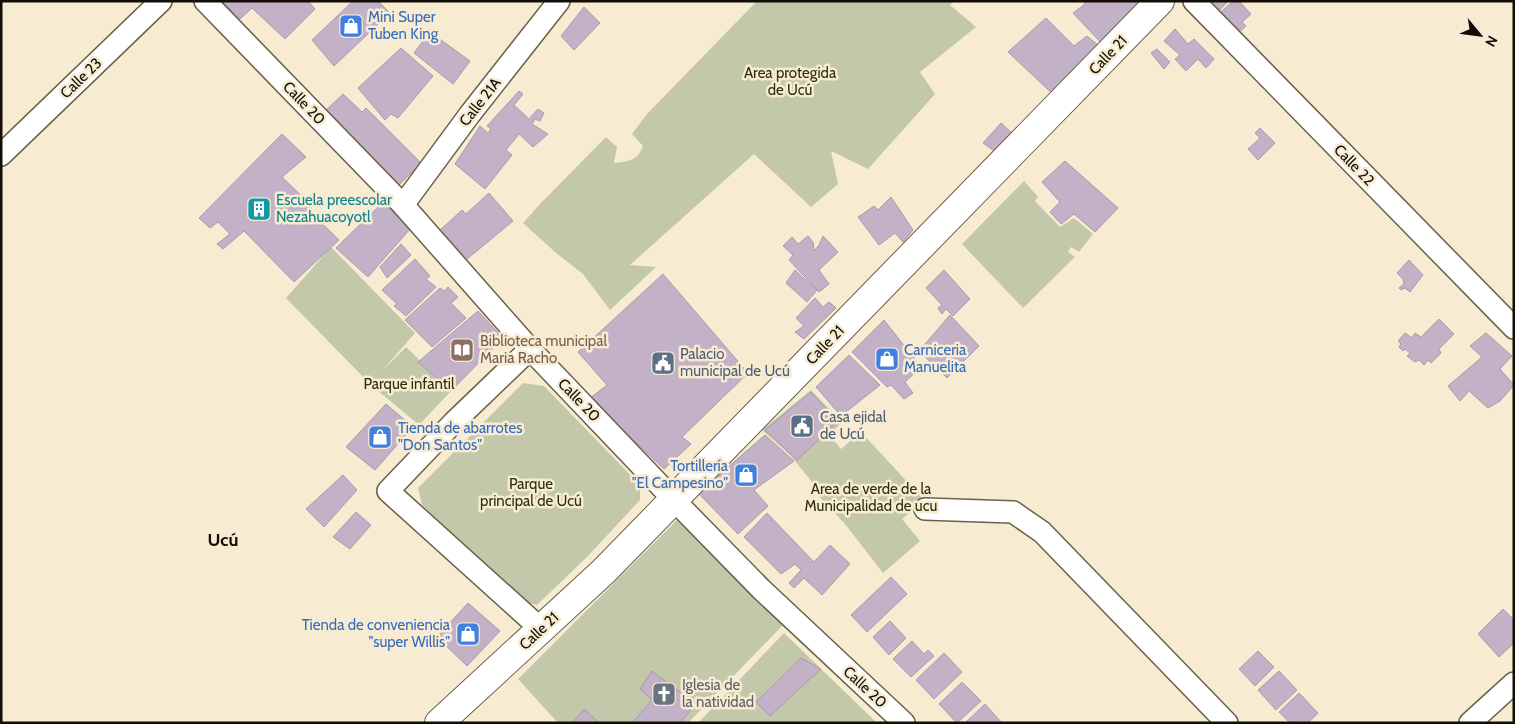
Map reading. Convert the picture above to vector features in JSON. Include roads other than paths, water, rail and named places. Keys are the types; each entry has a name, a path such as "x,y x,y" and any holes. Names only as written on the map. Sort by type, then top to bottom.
{"main road":[{"name":"Calle 21","path":"439,723 604,571 1160,1"}],"street":[{"name":"Calle 23","path":"1,155 161,1"},
{"name":"Calle 20","path":"205,1 403,205 530,349 674,500 761,589 904,723"},
{"name":"Calle 21A","path":"403,205 470,114 559,1"},
{"name":"Calle 22","path":"1194,1 1514,328"},
{"path":"530,349 454,422 388,491 541,629"},
{"path":"925,509 1013,512 1042,532 1227,723"},
{"path":"1470,723 1514,683"}],"place":[{"name":"Mini Super Tuben King","path":"351,26"},
{"name":"Escuela preescolar Nezahuacoyotl","path":"259,209"},
{"name":"Biblioteca municipal Maria Racho","path":"462,350"},
{"name":"Carniceria Manuelita","path":"887,359"},
{"name":"Palacio municipal de Ucú","path":"663,363"},
{"name":"Casa ejidal de Ucú","path":"802,426"},
{"name":"Tienda de abarrotes \"Don Santos\"","path":"380,437"},
{"name":"Tortillería \"El Campesino\"","path":"746,475"},
{"name":"Tienda de conveniencia \"super Willis\"","path":"468,634"},
{"name":"Iglesia de la natividad","path":"664,694"}],"district":[{"name":"Ucú","path":"223,540"}],"park label":[{"name":"Area protegida de Ucú","path":"790,82"},
{"name":"Parque infantil","path":"409,384"},
{"name":"Parque principal de Ucú","path":"531,492"},
{"name":"Area de verde de la Municipalidad de ucu","path":"871,498"}]}
